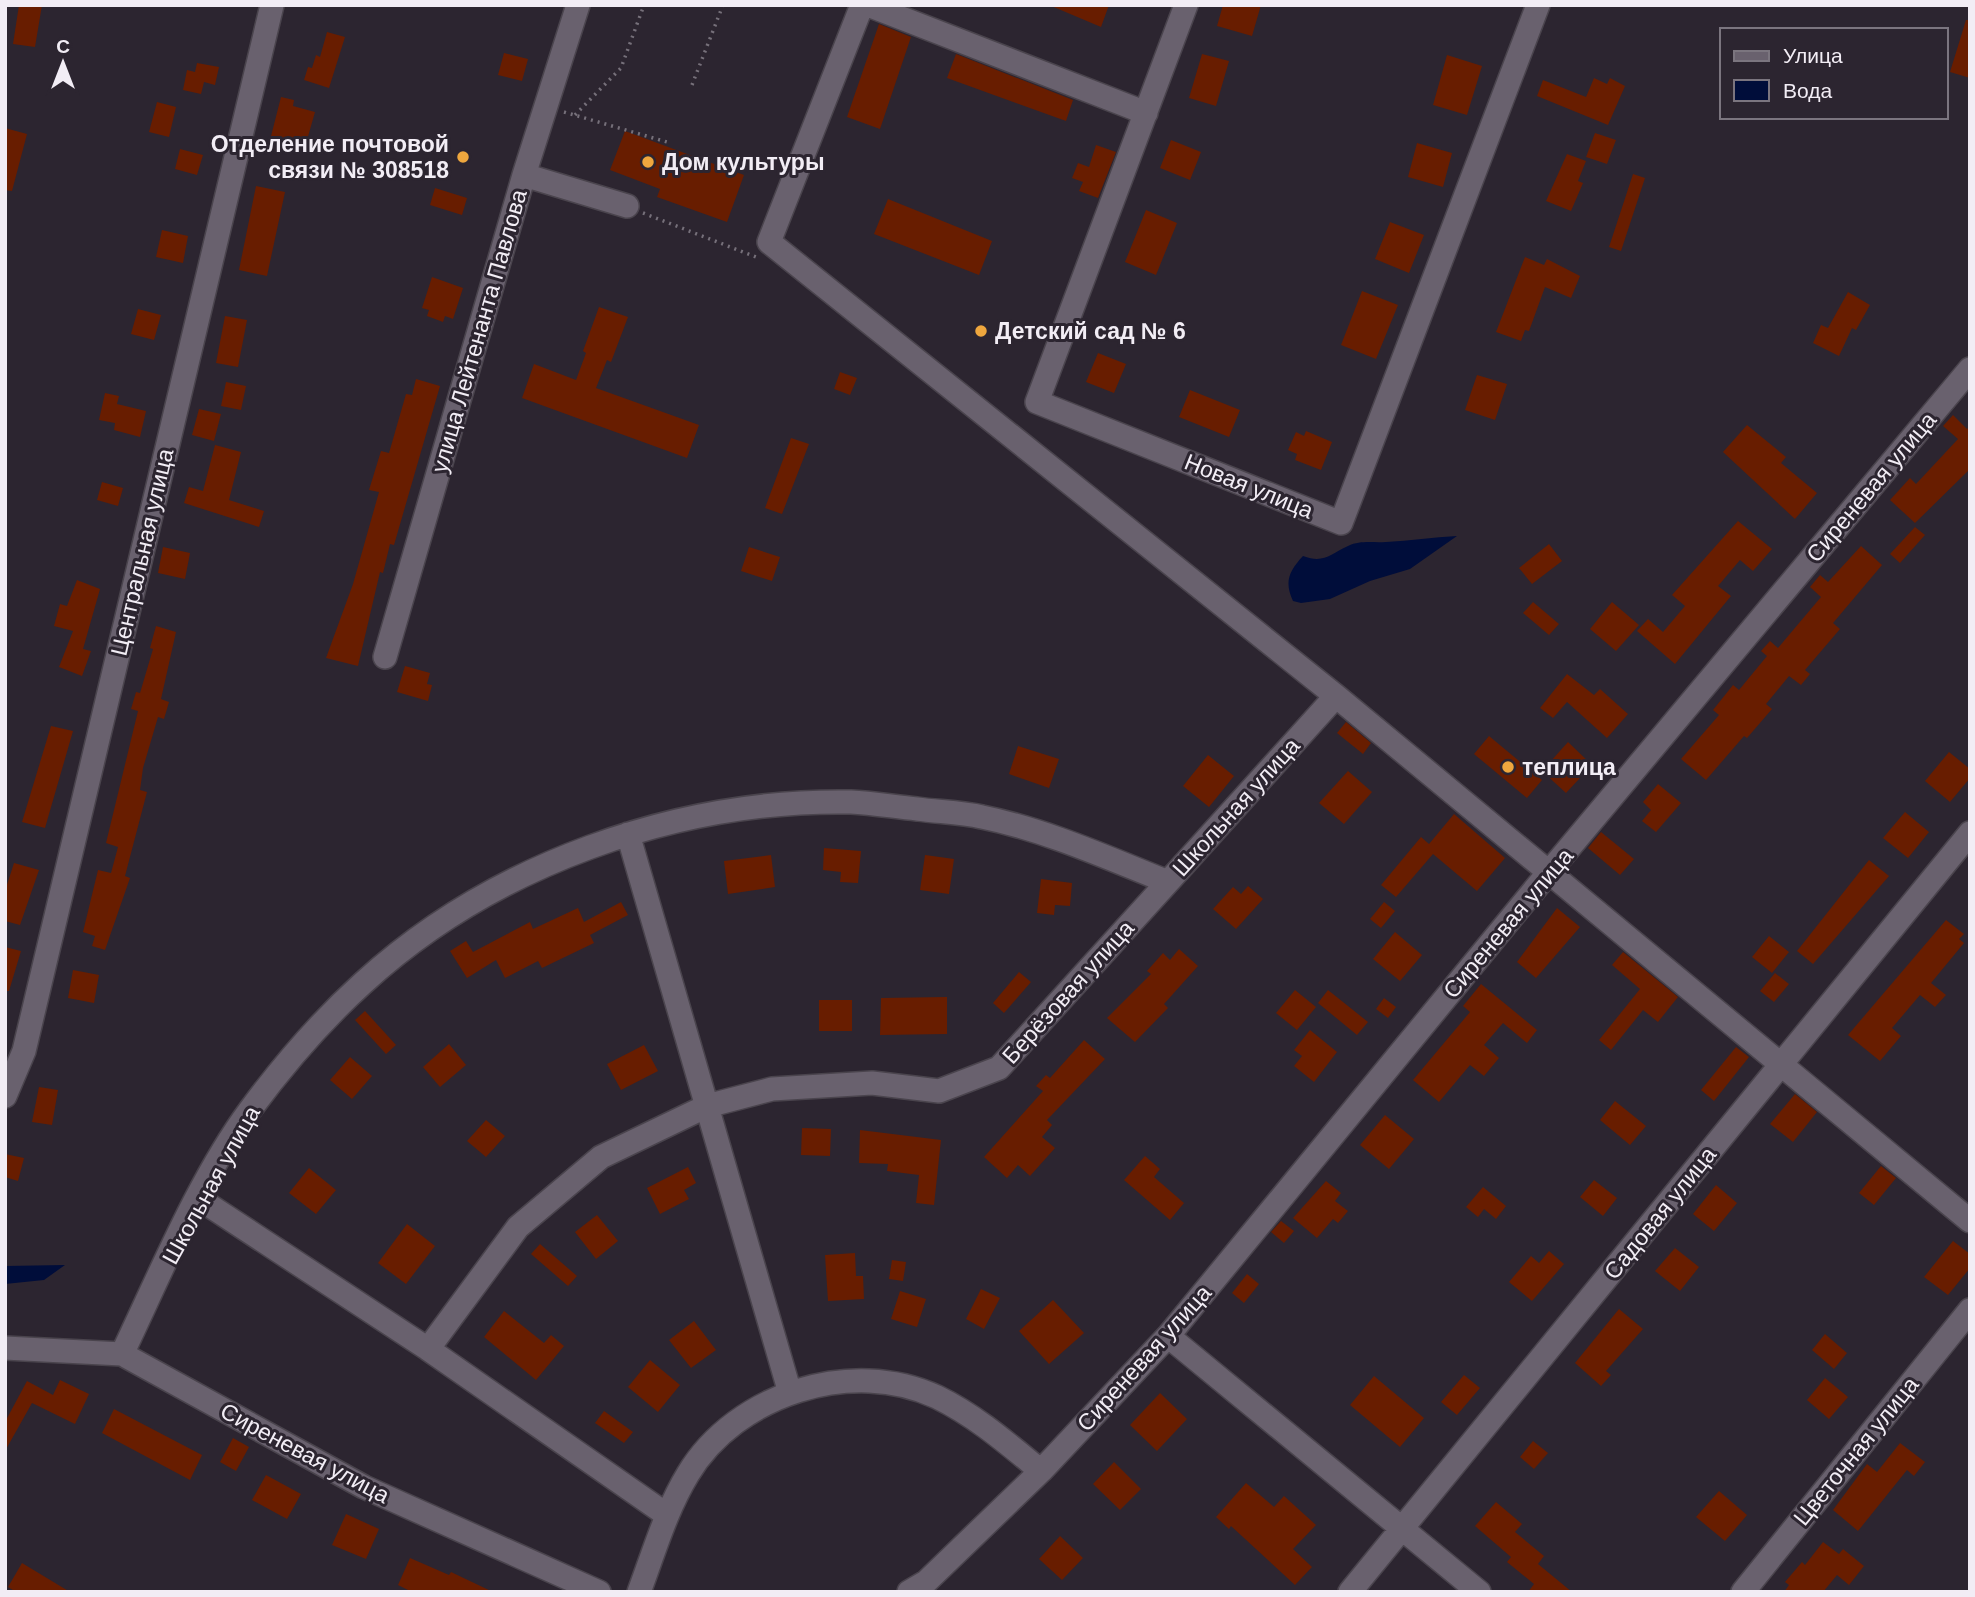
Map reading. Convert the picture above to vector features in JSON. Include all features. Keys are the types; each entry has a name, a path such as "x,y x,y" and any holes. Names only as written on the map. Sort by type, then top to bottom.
{"street":[{"name":"Центральная улица","path":"5,1096 27,1037 272,5"},
{"name":"улица Лейтенанта Павлова","path":"385,657 524,175 579,5"},
{"path":"862,5 773,246 1336,696 1970,1221"},
{"path":"868,5 1146,113"},
{"name":"Новая улица","path":"1186,5 1037,402 1341,523 1538,5"},
{"path":"524,175 626,206"},
{"name":"Сиреневая улица","path":"909,1592 926,1582 1041,1471 1168,1336 1549,872 1970,369"},
{"name":"Школьная улица","path":"122,1354 198,1198 256,1103 299,1048 364,981 444,921 528,873 628,834 739,809 852,802 982,817 1077,845 1168,882 1336,696"},
{"name":"Садовая улица","path":"1350,1592 1970,833"},
{"path":"628,834 790,1393"},
{"name":"Берёзовая улица","path":"428,1349 518,1227 601,1157 707,1106 772,1089 860,1083 939,1091 999,1068 1168,882"},
{"path":"198,1198 428,1349 667,1515"},
{"name":"Цветочная улица","path":"1743,1592 1970,1310"},
{"path":"1168,1336 1479,1592"},
{"name":"Сиреневая улица","path":"5,1348 122,1354 364,1487 599,1592"},
{"path":"639,1592 667,1515 689,1472 726,1430 755,1409 790,1393 828,1383 885,1383 935,1396 982,1423 1041,1471"}],"path":[{"path":"575,115 621,68 644,5"},
{"path":"692,85 723,5"},
{"path":"545,106 667,142"},
{"path":"626,206 756,257 773,246"}],"water":[{"path":"1457,536 1410,569 1370,581 1330,599 1301,603 1293,601 1290,594 1289,577 1303,556 1322,558 1362,542"},
{"path":"65,1265 44,1280 5,1284 5,1266"}],"building":[{"path":"19,5 42,5 35,47 13,44"},
{"path":"1049,5 1109,5 1101,27"},
{"path":"1223,5 1261,5 1252,36 1217,26"},
{"path":"1966,20 1970,20 1970,78 1950,72"},
{"path":"879,24 911,37 880,129 847,117"},
{"path":"327,32 345,37 329,88 304,80 316,55 320,57"},
{"path":"504,53 528,59 522,81 498,75"},
{"path":"956,54 1073,100 1066,121 947,78"},
{"path":"1202,54 1229,61 1216,106 1189,98"},
{"path":"1447,55 1482,66 1467,115 1433,105"},
{"path":"197,63 219,67 215,85 204,82 201,94 183,90 187,70 195,72"},
{"path":"1594,78 1607,84 1610,78 1625,86 1608,125 1537,96 1543,80 1586,97"},
{"path":"281,97 294,100 293,106 315,112 305,147 286,142 285,149 269,144"},
{"path":"157,102 176,107 169,137 149,132"},
{"path":"5,128 27,134 12,191 5,190"},
{"path":"625,131 744,175 727,222 657,197 660,189 610,170"},
{"path":"1595,133 1616,140 1607,164 1586,157"},
{"path":"1171,140 1201,152 1190,180 1160,168"},
{"path":"1417,143 1452,153 1443,187 1408,177"},
{"path":"1096,145 1116,152 1098,198 1079,191 1083,182 1072,178 1078,163 1089,167"},
{"path":"180,149 203,155 197,175 175,169"},
{"path":"1567,154 1586,161 1578,181 1583,183 1571,211 1546,201"},
{"path":"1633,174 1645,178 1621,251 1609,247"},
{"path":"256,186 285,192 267,276 239,270"},
{"path":"435,188 467,198 462,215 430,205"},
{"path":"888,199 992,241 979,275 874,234"},
{"path":"1146,210 1177,223 1156,275 1125,262"},
{"path":"1390,222 1424,235 1409,273 1375,259"},
{"path":"162,230 188,236 183,263 156,257"},
{"path":"1525,257 1544,265 1547,259 1580,276 1571,298 1545,287 1529,331 1525,330 1521,341 1496,332"},
{"path":"432,277 463,288 453,319 445,316 443,322 427,316 429,310 422,308"},
{"path":"1362,291 1398,305 1376,359 1341,345"},
{"path":"1848,292 1870,305 1856,330 1852,328 1839,356 1813,343 1821,325 1828,328"},
{"path":"599,307 628,317 611,362 607,360 596,388 699,425 687,458 522,398 534,364 576,380"},
{"path":"138,309 161,315 154,340 131,334"},
{"path":"225,316 247,320 238,367 216,363"},
{"path":"1098,353 1126,364 1114,393 1086,382"},
{"path":"840,372 857,378 850,395 834,389"},
{"path":"1477,375 1507,384 1495,420 1465,410"},
{"path":"416,379 440,386 394,545 390,544 383,573 380,572 358,666 326,658 353,584 379,492 369,490 381,451 389,453 406,394 412,395"},
{"path":"226,382 246,386 241,410 221,406"},
{"path":"1190,390 1240,410 1229,437 1179,417"},
{"path":"105,393 119,396 117,404 146,411 140,437 114,430 115,423 99,420"},
{"path":"199,409 221,414 214,441 192,435"},
{"path":"1953,415 1967,429 1970,426 1970,469 1915,523 1890,500 1910,478 1916,484 1958,439 1943,426"},
{"path":"1747,425 1786,457 1781,463 1817,493 1795,519 1723,452"},
{"path":"1306,431 1332,442 1321,470 1295,460 1297,454 1288,450 1296,432 1304,436"},
{"path":"791,438 809,444 782,514 765,508"},
{"path":"215,445 241,452 229,500 264,511 259,527 184,503 189,487 203,491"},
{"path":"102,482 123,488 118,506 97,500"},
{"path":"1738,521 1772,549 1753,571 1740,560 1718,586 1731,596 1675,664 1637,631 1648,619 1663,632 1685,606 1672,595"},
{"path":"1915,527 1925,535 1900,563 1890,554"},
{"path":"1549,544 1562,561 1532,584 1519,568"},
{"path":"1861,546 1882,565 1833,623 1840,629 1805,670 1810,674 1801,685 1789,676 1766,704 1772,709 1747,738 1744,736 1706,780 1681,759 1719,715 1713,710 1733,685 1739,690 1767,656 1761,651 1770,641 1778,648 1821,597 1810,587 1820,575 1828,582"},
{"path":"163,547 190,553 185,579 158,573"},
{"path":"749,547 780,557 772,581 741,571"},
{"path":"77,580 100,589 83,649 91,651 82,676 59,667 73,631 54,626 60,604 67,606"},
{"path":"1533,602 1559,624 1549,635 1523,613"},
{"path":"1612,602 1639,625 1616,651 1590,629"},
{"path":"156,626 176,632 161,699 169,702 164,719 158,717 143,768 140,790 147,792 125,876 130,878 105,950 92,946 95,936 83,932 98,870 111,873 118,847 106,843 138,711 131,709 136,692 140,693 153,649 150,648"},
{"path":"405,666 430,673 427,684 432,685 428,701 397,692"},
{"path":"1567,674 1594,695 1600,689 1628,714 1607,738 1567,702 1553,718 1540,708"},
{"path":"1346,722 1371,743 1363,754 1337,733"},
{"path":"51,726 73,731 45,828 22,822"},
{"name":"теплица","path":"1489,736 1542,780 1527,798 1474,754"},
{"path":"1568,742 1592,765 1566,793 1542,771"},
{"path":"1018,746 1059,759 1049,788 1009,774"},
{"path":"1949,752 1970,769 1970,778 1950,802 1925,781"},
{"path":"1208,755 1234,776 1209,807 1183,786"},
{"path":"1348,771 1372,792 1344,824 1319,803"},
{"path":"1658,784 1681,803 1656,832 1642,821 1651,810 1643,802"},
{"path":"1905,812 1929,832 1908,858 1883,838"},
{"path":"1454,814 1505,858 1477,891 1433,854 1396,897 1381,885 1421,837 1429,844"},
{"path":"1601,832 1634,859 1620,875 1588,848"},
{"path":"824,848 861,851 858,883 840,882 841,872 823,870"},
{"path":"771,855 775,887 728,894 724,861"},
{"path":"925,855 954,859 949,894 920,890"},
{"path":"1869,860 1889,876 1813,964 1797,951"},
{"path":"14,863 39,870 20,925 5,921 5,891"},
{"path":"1041,879 1072,883 1070,906 1055,905 1054,915 1037,913"},
{"path":"1248,886 1263,899 1236,929 1213,909 1233,887 1241,894"},
{"path":"621,902 628,915 590,935 594,943 542,968 538,961 505,978 496,960 467,978 450,951 466,941 473,952 530,922 533,929 578,908 584,922"},
{"path":"1384,902 1395,911 1381,928 1370,919"},
{"path":"1557,908 1580,927 1536,978 1517,962"},
{"path":"1946,920 1964,934 1959,939 1964,943 1931,983 1946,995 1935,1007 1920,995 1892,1028 1901,1036 1880,1061 1848,1035"},
{"path":"1395,932 1422,955 1400,981 1373,959"},
{"path":"1769,936 1789,952 1772,973 1752,957"},
{"path":"5,947 21,951 9,991 5,991"},
{"path":"1179,949 1198,966 1164,1004 1168,1008 1135,1042 1107,1018 1151,974 1147,971 1163,953 1170,960"},
{"path":"1623,952 1678,997 1658,1022 1643,1010 1611,1050 1599,1040 1640,989 1612,965"},
{"path":"73,970 99,975 94,1003 68,998"},
{"path":"1019,972 1031,982 1004,1013 993,1003"},
{"path":"1775,973 1789,984 1774,1002 1760,991"},
{"path":"1481,984 1537,1030 1527,1043 1503,1023 1484,1045 1499,1058 1484,1076 1470,1065 1439,1102 1413,1080 1470,1012 1463,1006"},
{"path":"1295,990 1316,1007 1297,1030 1276,1013"},
{"path":"1328,990 1368,1022 1357,1035 1318,1003"},
{"path":"947,997 947,1034 880,1035 881,998"},
{"path":"1384,998 1396,1007 1388,1018 1376,1009"},
{"path":"819,1000 852,1000 852,1031 819,1031"},
{"path":"365,1011 396,1045 386,1054 355,1020"},
{"path":"1310,1030 1337,1052 1314,1082 1294,1066 1302,1056 1294,1050"},
{"path":"1084,1040 1105,1059 1047,1120 1052,1125 1042,1137 1055,1148 1030,1176 1018,1165 1007,1178 984,1157 1043,1091 1036,1086 1046,1075 1050,1078"},
{"path":"449,1044 466,1065 440,1087 423,1067"},
{"path":"644,1045 658,1071 621,1090 607,1064"},
{"path":"1736,1047 1749,1057 1714,1101 1701,1090"},
{"path":"350,1057 372,1076 352,1099 330,1080"},
{"path":"39,1087 58,1090 52,1125 32,1122"},
{"path":"1795,1094 1817,1112 1793,1142 1770,1124"},
{"path":"1615,1101 1646,1126 1630,1145 1600,1120"},
{"path":"1385,1115 1414,1139 1389,1169 1360,1145"},
{"path":"486,1120 505,1136 486,1157 467,1141"},
{"path":"802,1128 831,1129 830,1156 801,1155"},
{"path":"860,1130 941,1140 934,1205 916,1203 919,1175 887,1171 888,1164 859,1163"},
{"path":"5,1154 24,1158 18,1181 5,1177"},
{"path":"1145,1156 1160,1169 1154,1177 1184,1203 1170,1220 1124,1180"},
{"path":"1881,1166 1896,1178 1874,1205 1859,1193"},
{"path":"688,1167 696,1183 684,1190 689,1199 660,1214 647,1188"},
{"path":"309,1168 336,1190 316,1214 289,1193"},
{"path":"1594,1180 1617,1198 1603,1216 1580,1197"},
{"path":"1326,1181 1341,1193 1335,1201 1348,1211 1338,1223 1333,1219 1317,1238 1293,1218"},
{"path":"1716,1185 1737,1203 1714,1231 1693,1214"},
{"path":"1483,1187 1506,1206 1496,1219 1484,1209 1478,1217 1466,1207"},
{"path":"597,1215 618,1241 596,1259 575,1232"},
{"path":"1281,1221 1294,1231 1284,1243 1271,1232"},
{"path":"407,1224 435,1246 406,1284 378,1263"},
{"path":"1953,1241 1970,1254 1970,1268 1948,1295 1924,1277"},
{"path":"540,1244 577,1276 568,1286 531,1254"},
{"path":"1675,1248 1699,1267 1680,1291 1655,1271"},
{"path":"1549,1251 1564,1264 1532,1301 1509,1282 1531,1256 1539,1263"},
{"path":"855,1253 856,1276 863,1276 864,1299 828,1301 825,1255"},
{"path":"892,1260 906,1262 903,1281 889,1279"},
{"path":"1247,1274 1259,1284 1244,1303 1232,1293"},
{"path":"981,1289 1000,1298 984,1329 966,1319"},
{"path":"900,1291 926,1299 917,1327 891,1319"},
{"path":"1053,1300 1084,1333 1049,1364 1019,1331"},
{"path":"1619,1309 1643,1329 1606,1371 1611,1375 1601,1386 1575,1363"},
{"path":"504,1311 544,1343 551,1335 564,1346 536,1380 484,1337"},
{"path":"694,1321 716,1350 691,1368 669,1340"},
{"path":"1825,1334 1847,1353 1834,1369 1812,1350"},
{"path":"650,1360 680,1385 658,1412 628,1387"},
{"path":"1464,1375 1480,1388 1457,1415 1441,1402"},
{"path":"1374,1376 1424,1418 1400,1447 1350,1405"},
{"path":"1825,1378 1848,1397 1829,1419 1807,1400"},
{"path":"60,1380 89,1394 75,1424 32,1403 5,1451 5,1422 27,1381 53,1395"},
{"path":"1160,1393 1187,1419 1157,1451 1130,1425"},
{"path":"114,1409 202,1455 190,1480 102,1433"},
{"path":"604,1411 633,1432 624,1443 595,1423"},
{"path":"233,1438 249,1447 236,1471 220,1462"},
{"path":"1533,1441 1548,1453 1534,1469 1520,1457"},
{"path":"1900,1443 1925,1462 1914,1476 1907,1470 1858,1531 1833,1510 1867,1464 1877,1472"},
{"path":"1114,1462 1141,1489 1120,1510 1093,1484"},
{"path":"266,1475 301,1494 287,1519 252,1500"},
{"path":"1246,1483 1274,1507 1284,1496 1316,1525 1293,1549 1312,1567 1295,1585 1231,1526 1229,1529 1216,1517"},
{"path":"1719,1491 1747,1515 1725,1541 1696,1517"},
{"path":"1496,1502 1522,1524 1515,1532 1544,1556 1538,1564 1572,1592 1528,1592 1534,1584 1507,1562 1511,1557 1475,1526"},
{"path":"346,1514 379,1529 366,1559 332,1545"},
{"path":"1060,1536 1083,1558 1062,1580 1039,1559"},
{"path":"1823,1542 1839,1554 1843,1549 1864,1566 1849,1585 1837,1575 1823,1592 1784,1592 1789,1585 1785,1582 1802,1562 1805,1565"},
{"path":"410,1558 449,1575 451,1572 493,1592 412,1592 398,1585"},
{"path":"22,1563 70,1592 16,1592 8,1587"}],"place":[{"name":"Отделение почтовой связи № 308518","path":"463,157"},
{"name":"Дом культуры","path":"648,162"},
{"name":"Детский сад № 6","path":"981,331"},
{"name":"теплица","path":"1508,767"}]}
